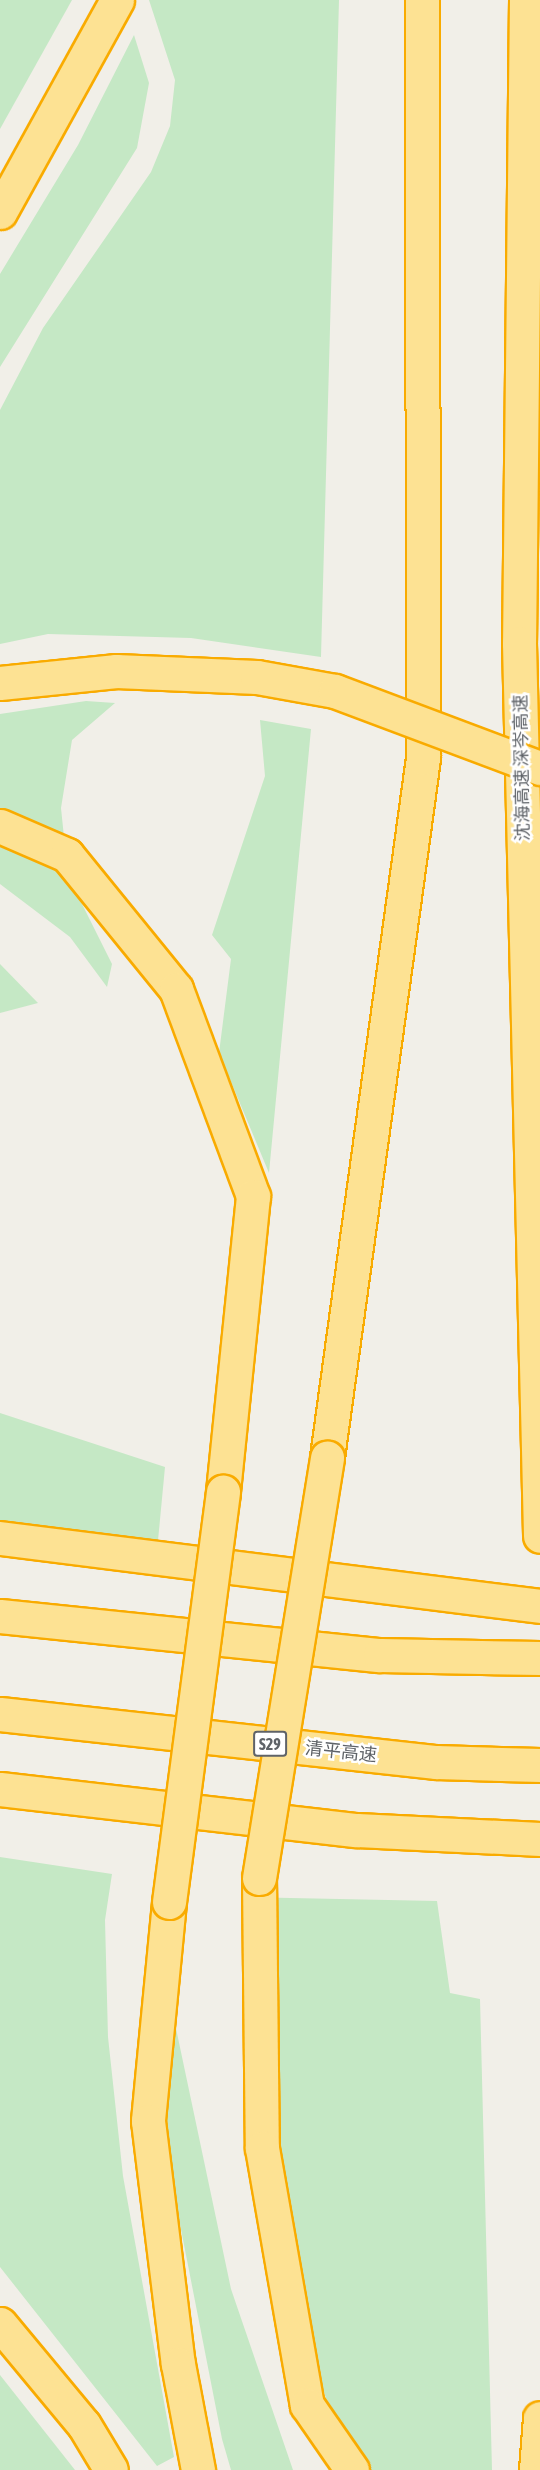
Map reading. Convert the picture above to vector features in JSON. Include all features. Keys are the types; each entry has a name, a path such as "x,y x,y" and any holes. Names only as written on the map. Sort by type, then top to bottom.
{"highway":[{"path":"0,212 117,0"},
{"path":"352,2470 307,2405 262,2148 259,1878 327,1457 423,758 422,0"},
{"name":"沈海高速 深岑高速","path":"526,0 519,644 540,1536"},
{"path":"0,683 116,671 257,677 335,691 540,768"},
{"path":"0,826 67,855 176,989 253,1196 223,1492 169,1902 148,2121 178,2364 198,2470"},
{"path":"0,1538 540,1606"},
{"path":"0,1616 380,1655 540,1658"},
{"name":"清平高速","path":"0,1714 436,1762 540,1765"},
{"path":"0,1789 357,1830 540,1839"},
{"path":"0,2324 84,2425 111,2470"},
{"path":"536,2470 540,2418"}],"green space":[{"path":"0,0 72,0 0,129"},
{"path":"149,0 339,0 321,657 191,638 48,634 0,644 0,410 43,328 151,172 170,126 175,80"},
{"path":"134,35 149,83 137,148 0,367 0,274 78,145"},
{"path":"86,701 115,703 72,740 61,808 68,876 112,964 107,987 70,937 0,884 0,714"},
{"path":"260,720 311,729 269,1173 219,1053 231,959 212,935 265,776"},
{"path":"0,964 38,1003 0,1013"},
{"path":"0,1413 165,1467 157,1551 0,1528"},
{"path":"0,1857 112,1874 105,1920 108,2037 123,2176 174,2457 157,2466 0,2267"},
{"path":"245,1897 437,1901 450,1993 480,1999 492,2470 358,2470 337,2430 293,2303"},
{"path":"170,2000 231,2289 293,2470 231,2470 222,2439 177,2209 166,2117"},
{"path":"0,2375 75,2470 0,2470"}]}
